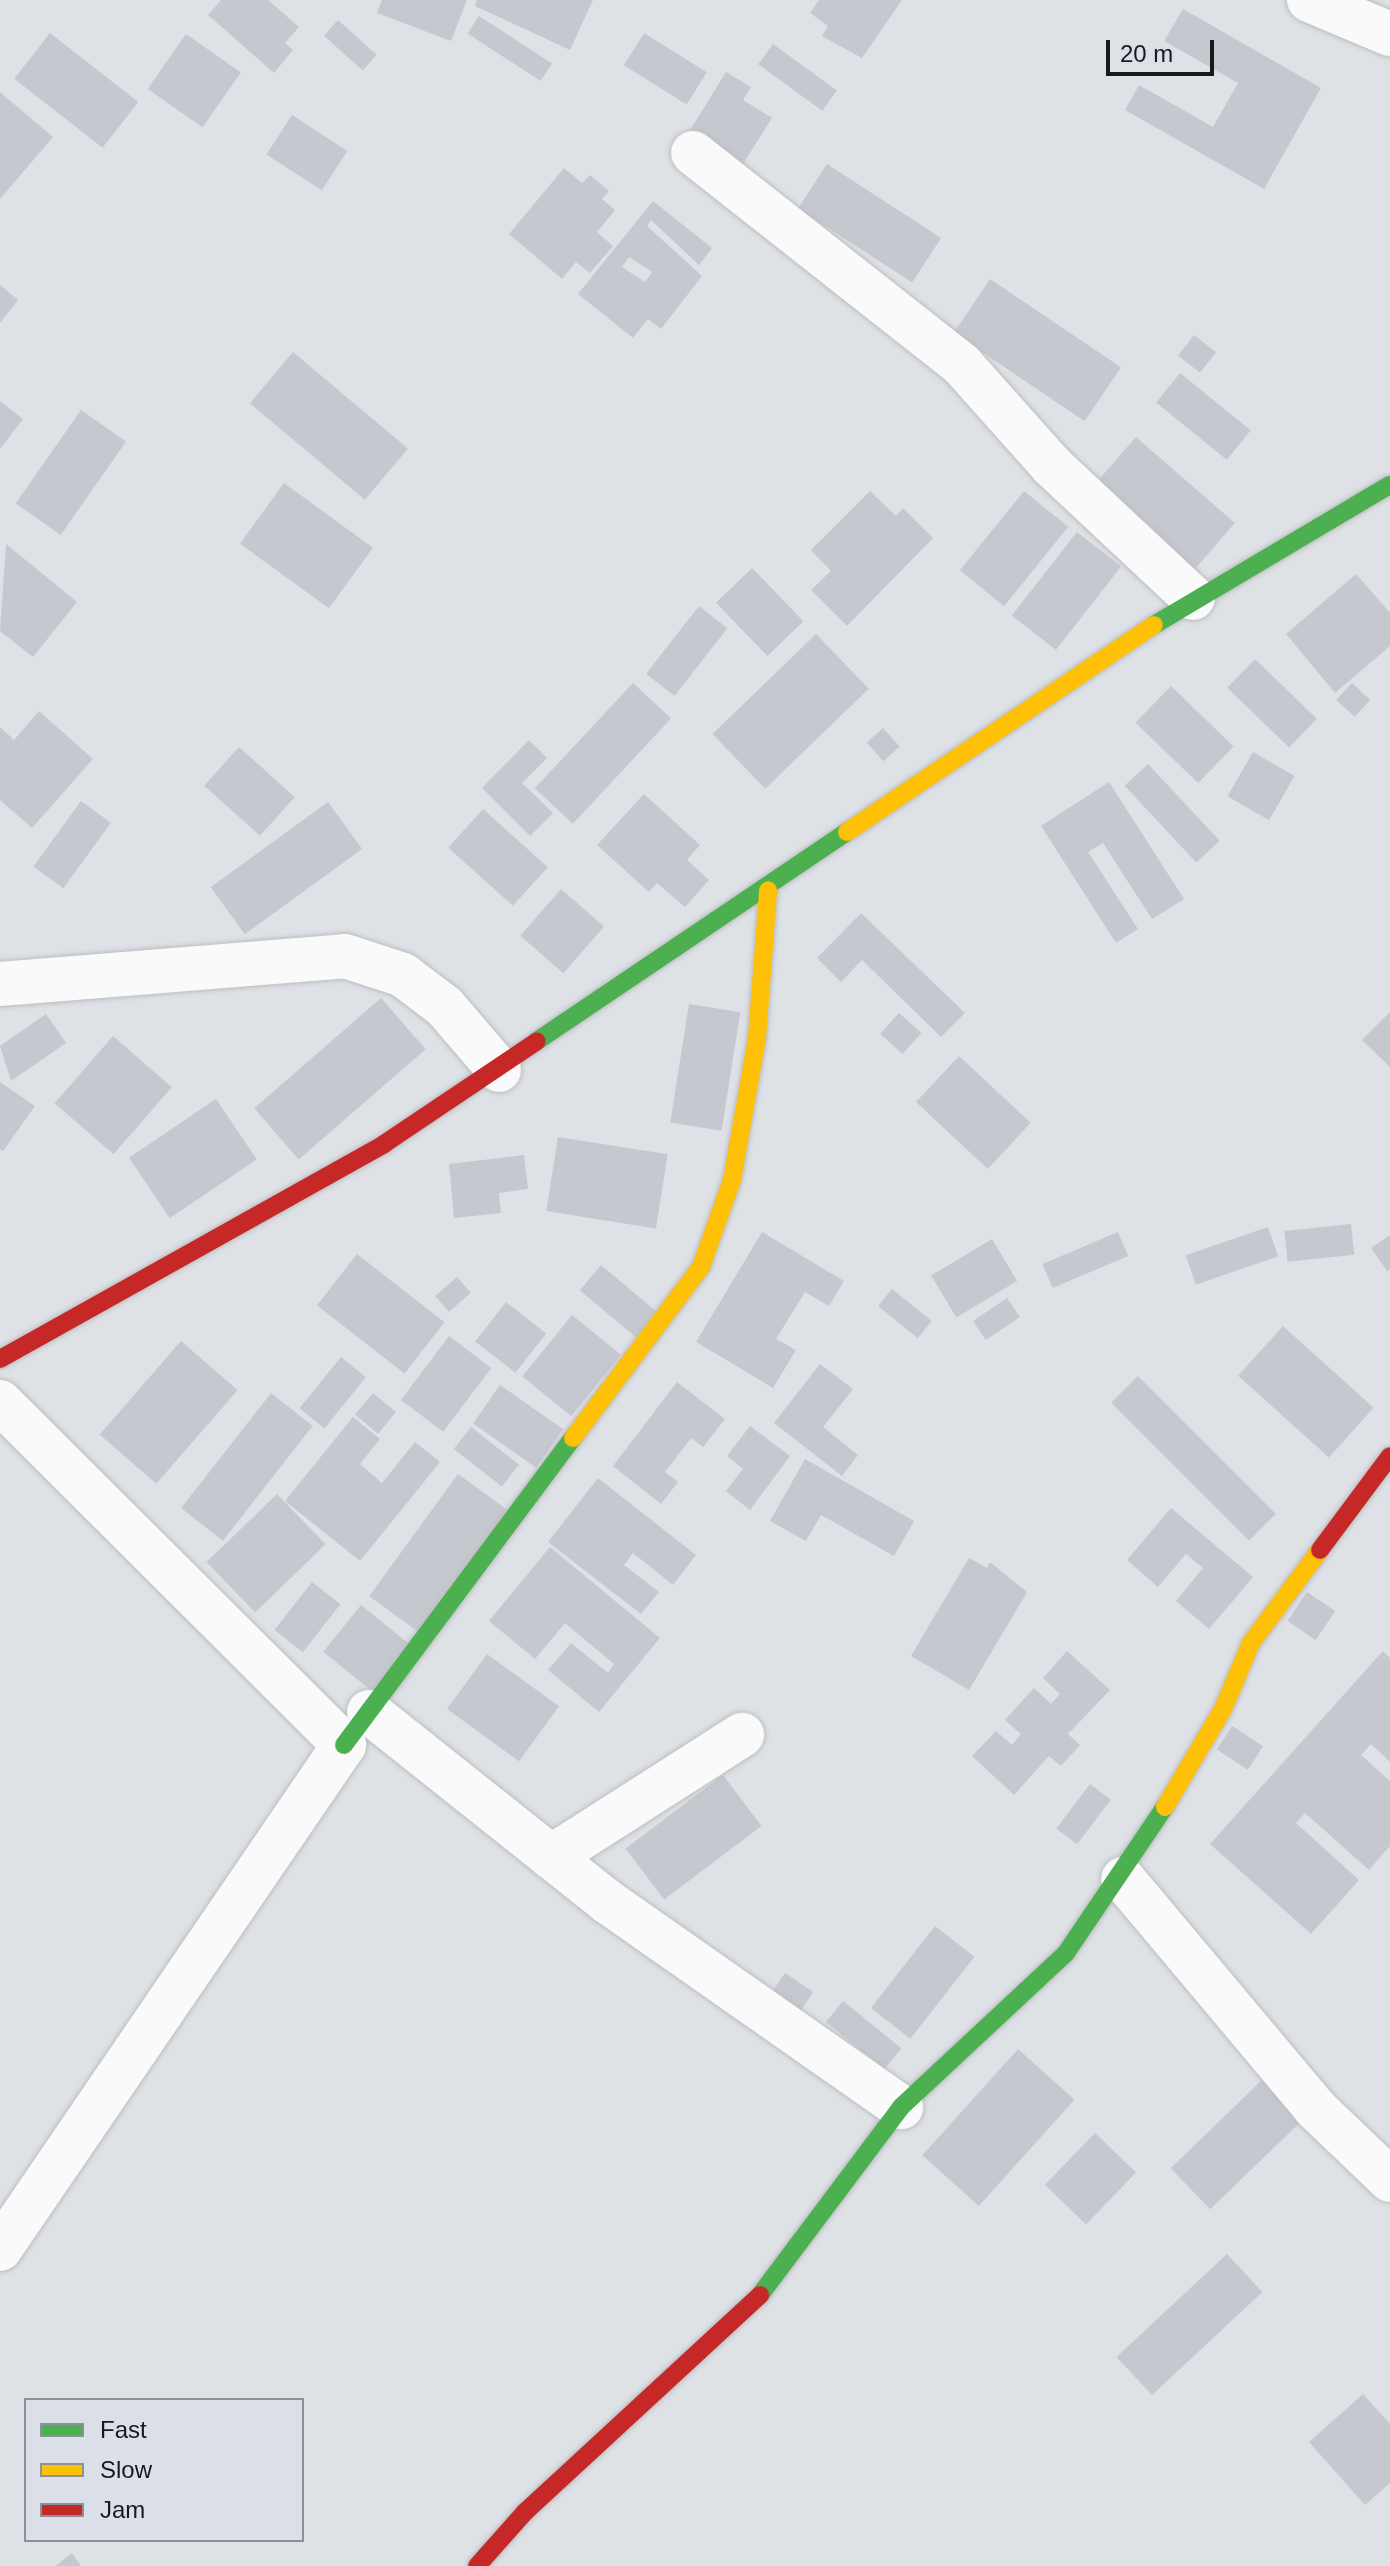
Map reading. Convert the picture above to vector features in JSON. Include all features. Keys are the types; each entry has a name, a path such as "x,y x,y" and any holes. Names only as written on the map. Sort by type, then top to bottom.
{"street":[{"path":"1309,0 1390,34"},
{"path":"693,153 962,365 1052,466 1193,598"},
{"path":"0,1359 384,1144 768,890 1193,598 1390,485"},
{"path":"0,2249 357,1728 701,1267 732,1180 757,1038 768,890"},
{"path":"0,984 345,956 403,975 445,1007 499,1070"},
{"path":"0,1402 357,1728 551,1857 901,2107"},
{"path":"477,2566 525,2512 781,2275 901,2107 1066,1953 1123,1879 1223,1709 1251,1643 1390,1456"},
{"path":"551,1857 742,1735"},
{"path":"1123,1879 1315,2108 1390,2180"}],"building":[{"path":"221,0 268,0 299,27 285,43 293,50 274,73 208,15"},
{"path":"382,0 467,0 451,41 377,13"},
{"path":"477,0 593,0 570,50 475,6"},
{"path":"819,0 902,0 862,58 822,36 828,26 810,13"},
{"path":"1183,9 1321,88 1264,189 1125,110 1139,85 1213,127 1238,83 1164,41"},
{"path":"479,16 552,63 541,81 468,34"},
{"path":"338,20 377,55 363,70 324,36"},
{"path":"50,33 138,102 103,148 14,79"},
{"path":"644,33 707,72 687,104 624,65"},
{"path":"186,34 241,72 202,127 148,89"},
{"path":"773,44 837,90 822,111 758,64"},
{"path":"726,72 751,87 743,100 772,118 736,175 683,142"},
{"path":"0,92 53,137 0,199"},
{"path":"292,115 347,151 322,190 266,154"},
{"path":"827,164 941,238 912,283 798,208"},
{"path":"564,168 582,183 590,175 609,191 602,199 615,210 597,232 613,246 590,273 576,262 562,279 509,234"},
{"path":"653,201 712,248 699,265 651,220 647,226 702,276 661,329 648,319 633,338 578,294","holes":["629,257 652,272 645,282 622,267"]},
{"path":"990,279 1121,367 1085,421 954,333"},
{"path":"0,285 18,300 0,323"},
{"path":"1194,335 1216,352 1200,373 1178,355"},
{"path":"293,352 408,448 365,500 250,403"},
{"path":"1180,373 1251,430 1227,460 1156,403"},
{"path":"0,401 23,419 0,449"},
{"path":"81,410 126,442 61,535 16,503"},
{"path":"1136,437 1235,523 1191,574 1092,488"},
{"path":"284,483 373,548 329,608 240,544"},
{"path":"870,491 896,516 903,508 933,538 847,626 811,590 831,571 811,550"},
{"path":"1024,491 1068,527 1004,606 960,570"},
{"path":"1077,532 1121,566 1056,650 1012,616"},
{"path":"6,544 77,602 33,657 0,631"},
{"path":"752,568 803,621 767,656 716,603"},
{"path":"1356,574 1390,613 1390,646 1335,693 1286,634"},
{"path":"699,606 727,628 674,696 646,674"},
{"path":"816,634 869,689 765,789 712,734"},
{"path":"1255,659 1317,719 1289,748 1227,688"},
{"path":"633,683 671,718 573,824 535,788"},
{"path":"1352,683 1370,700 1355,717 1336,700"},
{"path":"1171,686 1234,746 1198,783 1136,723"},
{"path":"39,711 93,759 32,828 0,800 0,727 14,740"},
{"path":"883,728 900,747 883,761 867,743"},
{"path":"529,740 547,758 522,783 553,813 530,836 482,788"},
{"path":"239,747 295,797 260,836 204,786"},
{"path":"1253,752 1295,776 1269,820 1228,796"},
{"path":"1148,764 1220,841 1196,863 1125,786"},
{"path":"1109,782 1184,899 1152,919 1103,843 1088,852 1138,929 1116,943 1041,826"},
{"path":"644,794 700,845 687,860 709,880 685,907 657,883 649,892 597,845"},
{"path":"81,801 111,823 63,888 33,867"},
{"path":"328,802 362,849 245,934 211,887"},
{"path":"483,809 548,867 513,906 448,848"},
{"path":"561,889 604,926 563,973 520,936"},
{"path":"861,913 965,1013 941,1037 862,960 841,982 817,958"},
{"path":"381,998 426,1049 299,1160 254,1108"},
{"path":"689,1004 740,1012 722,1131 670,1123"},
{"path":"1390,1012 1390,1067 1362,1040"},
{"path":"899,1013 921,1033 903,1054 880,1034"},
{"path":"46,1014 66,1043 11,1081 0,1046"},
{"path":"113,1036 172,1087 113,1154 55,1103"},
{"path":"959,1056 1031,1123 988,1169 916,1102"},
{"path":"0,1082 35,1106 3,1151 0,1149"},
{"path":"216,1099 257,1160 170,1218 129,1158"},
{"path":"558,1137 668,1154 656,1228 546,1211"},
{"path":"524,1155 528,1189 499,1193 501,1213 454,1218 449,1164"},
{"path":"1351,1224 1354,1255 1288,1262 1284,1231"},
{"path":"1268,1227 1278,1256 1196,1285 1186,1255"},
{"path":"762,1232 844,1281 829,1306 805,1292 776,1339 796,1350 773,1388 696,1342"},
{"path":"1118,1232 1128,1256 1053,1288 1043,1264"},
{"path":"1390,1235 1390,1269 1387,1271 1371,1248"},
{"path":"992,1239 1017,1281 956,1318 931,1276"},
{"path":"357,1254 444,1322 404,1374 317,1305"},
{"path":"601,1265 658,1313 636,1338 580,1290"},
{"path":"457,1277 471,1293 449,1312 435,1296"},
{"path":"892,1289 932,1321 918,1338 878,1306"},
{"path":"1007,1298 1020,1317 986,1340 973,1321"},
{"path":"506,1302 546,1333 515,1373 475,1341"},
{"path":"572,1315 621,1355 571,1416 522,1376"},
{"path":"1283,1326 1374,1408 1329,1457 1238,1376"},
{"path":"449,1336 491,1368 443,1432 401,1400"},
{"path":"181,1341 238,1390 156,1484 100,1435"},
{"path":"341,1357 366,1377 324,1428 299,1408"},
{"path":"820,1364 853,1389 823,1427 858,1455 842,1476 774,1423"},
{"path":"1138,1376 1276,1514 1249,1541 1111,1403"},
{"path":"677,1382 725,1419 703,1447 691,1438 665,1472 678,1482 661,1504 613,1466"},
{"path":"500,1385 563,1429 536,1468 473,1424"},
{"path":"271,1393 313,1426 223,1541 181,1508"},
{"path":"373,1393 396,1412 378,1434 355,1414"},
{"path":"353,1417 380,1439 360,1464 382,1483 415,1442 440,1462 360,1561 285,1501"},
{"path":"750,1426 790,1456 750,1510 726,1491 743,1469 727,1456"},
{"path":"471,1427 519,1465 502,1487 454,1449"},
{"path":"805,1459 914,1521 894,1556 821,1515 806,1541 770,1521"},
{"path":"458,1474 509,1511 420,1633 369,1596"},
{"path":"598,1478 696,1555 673,1585 633,1553 624,1565 659,1592 641,1614 548,1542"},
{"path":"277,1494 326,1544 255,1612 207,1562"},
{"path":"1171,1508 1253,1577 1209,1629 1176,1601 1203,1568 1186,1554 1158,1587 1127,1560"},
{"path":"550,1547 660,1638 599,1712 548,1670 571,1643 608,1673 614,1664 565,1623 535,1659 489,1621"},
{"path":"969,1558 987,1568 990,1562 1027,1592 969,1690 911,1656"},
{"path":"312,1582 340,1604 303,1652 274,1630"},
{"path":"1307,1592 1335,1611 1316,1640 1287,1621"},
{"path":"361,1605 410,1645 372,1691 323,1652"},
{"path":"1067,1651 1110,1690 1068,1734 1080,1745 1061,1766 1049,1756 1014,1795 972,1756 996,1731 1012,1745 1021,1734 1005,1720 1034,1688 1051,1704 1060,1694 1043,1678"},
{"path":"1383,1651 1390,1658 1390,1762 1371,1744 1361,1755 1390,1781 1390,1846 1369,1870 1305,1813 1296,1823 1359,1880 1311,1934 1210,1844"},
{"path":"487,1654 559,1706 519,1761 447,1709"},
{"path":"1232,1726 1263,1746 1248,1770 1217,1749"},
{"path":"723,1775 762,1826 664,1900 626,1848"},
{"path":"1090,1784 1111,1800 1077,1844 1056,1829"},
{"path":"935,1926 974,1957 910,2039 871,2008"},
{"path":"785,1973 813,1992 800,2011 772,1992"},
{"path":"843,2001 901,2048 884,2069 826,2022"},
{"path":"1018,2049 1074,2100 979,2206 922,2155"},
{"path":"1262,2080 1302,2121 1210,2209 1171,2168"},
{"path":"1095,2133 1136,2173 1086,2224 1045,2185"},
{"path":"1227,2254 1262,2292 1152,2395 1117,2357"},
{"path":"1363,2394 1390,2424 1390,2483 1365,2505 1309,2442"},
{"path":"72,2553 81,2566 55,2566"}],"traffic: fast":[{"path":"1154,625 1390,485"},
{"path":"537,1041 847,832"},
{"path":"344,1745 573,1438"},
{"path":"760,2295 901,2107 1066,1953 1165,1807"}],"traffic: slow":[{"path":"847,832 1154,625"},
{"path":"573,1438 701,1267 732,1180 757,1038 768,890"},
{"path":"1165,1807 1223,1709 1251,1643 1320,1550"}],"traffic: jam":[{"path":"0,1359 384,1144 537,1041"},
{"path":"1320,1550 1390,1456"},
{"path":"477,2566 525,2512 760,2295"}]}
